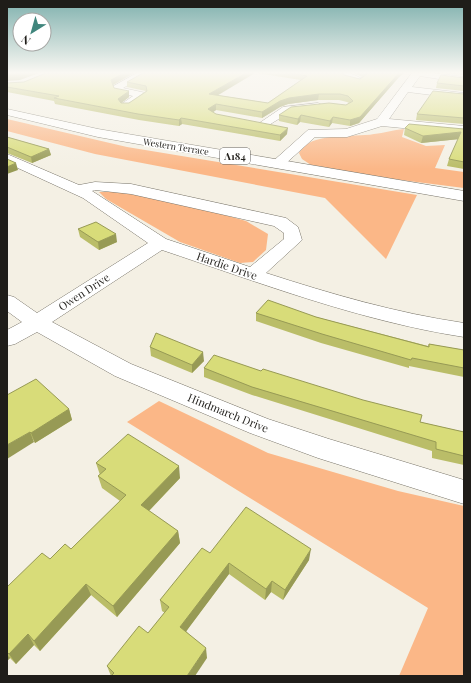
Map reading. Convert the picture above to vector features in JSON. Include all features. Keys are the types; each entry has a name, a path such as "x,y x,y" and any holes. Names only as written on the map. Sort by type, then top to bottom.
{"street":[{"path":"264,124 287,109 301,105"},
{"path":"317,105 326,109"},
{"path":"381,122 394,105"},
{"name":"Western Terrace","path":"7,112 98,133 464,196"},
{"path":"249,121 284,128"},
{"path":"298,130 312,133 348,133 381,122 420,127 464,130"},
{"path":"278,163 312,133"},
{"name":"Hardie Drive","path":"7,158 88,195 160,243 323,298 431,325 464,330"},
{"path":"77,190 95,186 131,189 280,222 292,231 293,240 252,275"},
{"name":"Owen Drive","path":"7,339 37,323 160,243"},
{"name":"Hindmarch Drive","path":"7,301 37,323 123,370 259,426 328,450 464,492"}],"shaded area":[{"path":"7,119 127,147 417,195 386,259 325,198 95,154 7,131"},
{"path":"404,129 402,137 426,146 445,145 435,168 464,172 464,188 393,179 311,165 302,159 299,153 312,141 322,138 378,134"},
{"path":"99,192 119,192 190,205 246,221 268,234 266,250 253,262 240,263 180,242 106,199"},
{"path":"159,401 268,453 398,491 464,506 464,676 399,676 428,608 127,422"}],"building":[{"path":"90,105 215,105 208,109 216,114 288,128 280,135 181,118 179,120"},
{"path":"221,105 274,105 262,112"},
{"path":"311,105 371,105 360,117 350,120 333,117 330,121 301,115 298,119 279,115 291,107"},
{"path":"423,105 464,105 464,118 417,114"},
{"path":"409,124 464,129 464,162 449,159 461,132 423,136 405,128"},
{"path":"7,137 49,149 31,157 7,147"},
{"path":"7,159 16,163 7,167"},
{"path":"96,222 116,234 98,242 78,229"},
{"path":"268,300 316,317 429,347 429,344 464,350 464,368 412,358 411,360 256,313"},
{"path":"156,333 203,352 192,365 150,347"},
{"path":"214,355 261,371 263,369 363,400 422,415 420,422 464,432 464,456 436,449 436,442 252,387 204,368"},
{"path":"36,379 69,409 31,433 30,432 7,445 7,395"},
{"path":"128,434 179,466 141,505 178,531 113,606 86,584 34,641 28,634 9,654 7,652 7,587 42,553 50,559 65,544 71,549 126,495 98,476 106,469 96,463"},
{"path":"246,507 311,549 285,590 272,581 266,589 229,563 180,627 206,648 187,676 111,676 114,673 107,666 139,626 148,633 169,607 160,600 202,548 210,553"}]}
